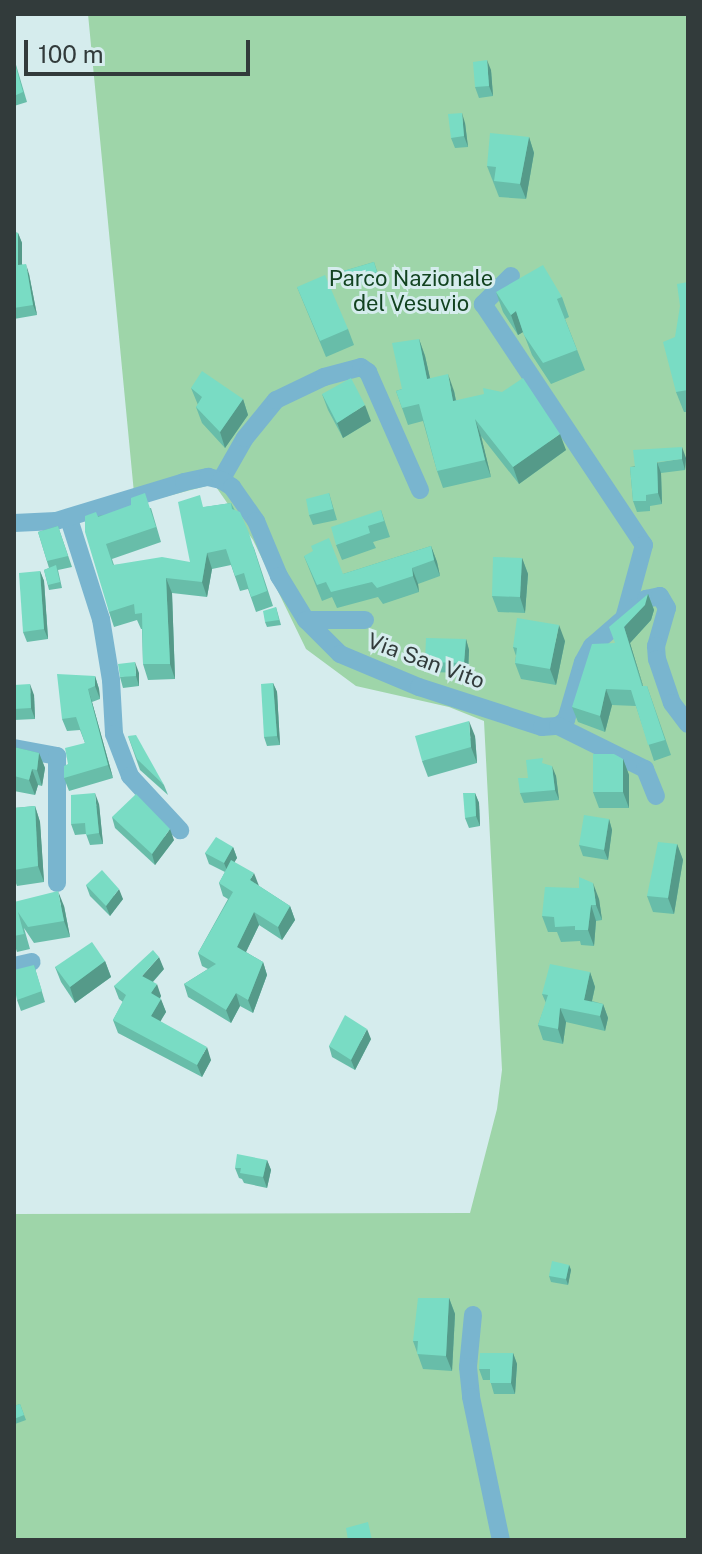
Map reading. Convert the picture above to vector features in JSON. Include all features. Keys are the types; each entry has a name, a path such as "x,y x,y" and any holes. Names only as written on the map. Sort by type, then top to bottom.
{"street":[{"path":"511,276 483,304 644,545 625,615"},
{"path":"14,523 69,519 184,482 208,477 221,480 245,438 276,400 324,377 361,367 368,372 420,490"},
{"name":"Via San Vito","path":"221,480 232,487 256,521 279,576 306,620 340,654 372,669 542,727 558,726 645,769 656,796"},
{"path":"69,519 101,619 111,680 114,734 130,776 180,830"},
{"path":"558,726 566,720 583,662 592,646 625,615 654,595 665,601 666,618 656,646 657,659 672,703 688,724"},
{"path":"306,620 365,620"},
{"path":"14,748 57,756 57,883"},
{"path":"473,1315 468,1367 471,1397 501,1540"}],"green space":[{"name":"Parco Nazionale del Vesuvio","path":"88,14 688,14 688,1540 14,1540 14,1214 470,1213 497,1109 502,1070 484,721 449,707 356,686 306,649 253,540 214,484 126,507 134,493"}],"building":[{"path":"14,60 23,92 14,96"},
{"path":"487,60 489,86 475,87 473,62"},
{"path":"462,113 464,136 451,138 448,114"},
{"path":"490,133 529,137 520,184 494,181 496,167 487,166"},
{"path":"14,232 18,233 18,265 26,264 33,305 14,308"},
{"path":"374,262 377,272 344,283 340,272"},
{"path":"543,265 562,297 557,299 577,350 543,363 524,335 516,311 511,315 496,292"},
{"path":"325,275 348,329 320,341 297,287"},
{"path":"688,282 688,390 676,392 663,342 675,337 680,306 677,284"},
{"path":"419,339 427,379 448,374 453,401 484,394 483,388 502,392 523,378 560,434 513,467 475,419 485,460 437,471 419,404 402,408 396,391 402,389 392,343"},
{"path":"202,371 243,399 220,432 196,407 202,397 191,388"},
{"path":"351,378 365,405 337,423 322,394"},
{"path":"682,447 682,459 657,462 658,493 646,495 646,501 633,501 630,467 635,467 633,450"},
{"path":"145,493 156,527 106,544 113,565 162,557 190,562 178,502 200,495 203,507 231,503 232,509 240,512 267,591 251,597 244,573 235,576 226,549 207,553 202,582 166,578 170,664 143,664 142,613 135,614 134,604 109,612 85,532 85,516 96,512 98,517 131,505 131,498"},
{"path":"329,493 333,509 309,515 306,499"},
{"path":"381,510 384,521 368,526 370,533 336,545 331,527"},
{"path":"58,526 68,556 47,561 38,532"},
{"path":"329,538 343,574 431,546 434,560 412,568 413,576 377,588 372,582 331,592 326,582 317,585 304,556 313,551 311,546"},
{"path":"493,557 522,558 520,597 492,596"},
{"path":"56,565 60,582 48,585 44,570"},
{"path":"40,571 44,629 23,632 19,573"},
{"path":"648,594 645,605 624,627 642,686 647,686 665,740 648,745 631,690 606,689 600,716 572,707 592,644 615,643 609,627"},
{"path":"276,607 279,620 265,622 263,611"},
{"path":"517,618 559,625 550,669 515,663 517,648 513,647"},
{"path":"426,638 466,639 464,663 425,662"},
{"path":"135,662 136,676 120,677 118,664"},
{"path":"57,674 95,676 95,686 88,689 108,765 64,778 64,766 68,764 65,748 85,743 76,717 62,719"},
{"path":"273,683 277,736 264,737 261,684"},
{"path":"30,684 31,708 14,709 14,685"},
{"path":"469,721 471,747 422,761 415,736"},
{"path":"136,735 164,785 137,759 128,736"},
{"path":"14,747 39,753 37,770 32,769 29,780 14,776"},
{"path":"593,754 614,754 623,759 623,792 593,792"},
{"path":"543,758 542,763 552,766 555,790 520,793 518,778 528,778 526,760"},
{"path":"95,793 99,833 86,835 85,823 71,824 71,795"},
{"path":"463,793 475,793 476,816 465,818"},
{"path":"136,794 170,829 152,854 112,817"},
{"path":"35,806 38,866 14,870 14,808"},
{"path":"584,815 609,819 604,850 579,845"},
{"path":"216,837 233,847 224,863 205,853"},
{"path":"658,842 677,844 668,898 647,896"},
{"path":"231,860 254,873 250,880 290,906 278,927 254,912 237,947 263,962 248,1000 236,993 226,1010 184,984 216,964 198,953 233,892 219,883"},
{"path":"102,870 119,889 106,906 86,885"},
{"path":"579,877 593,883 596,905 591,905 588,930 575,930 575,926 555,927 554,917 542,916 545,887 579,888"},
{"path":"58,891 64,921 28,927 18,912 24,934 14,936 14,902"},
{"path":"92,942 105,961 70,987 55,967"},
{"path":"153,950 159,957 142,976 157,984 151,993 161,999 151,1016 207,1047 197,1065 113,1020 126,995 114,986"},
{"path":"550,964 590,972 584,1000 603,1004 600,1016 560,1008 558,1029 538,1025 548,995 542,994"},
{"path":"34,965 42,991 17,1000 14,970"},
{"path":"345,1015 367,1029 351,1060 329,1046"},
{"path":"237,1154 267,1160 263,1177 240,1173 241,1168 235,1168"},
{"path":"552,1261 569,1265 566,1279 549,1276"},
{"path":"418,1298 449,1298 446,1356 417,1354 418,1341 413,1341"},
{"path":"480,1353 513,1353 511,1383 490,1383 490,1369 479,1369"},
{"path":"20,1404 24,1415 14,1419 14,1406"},
{"path":"368,1522 372,1540 348,1540 346,1528"}]}
